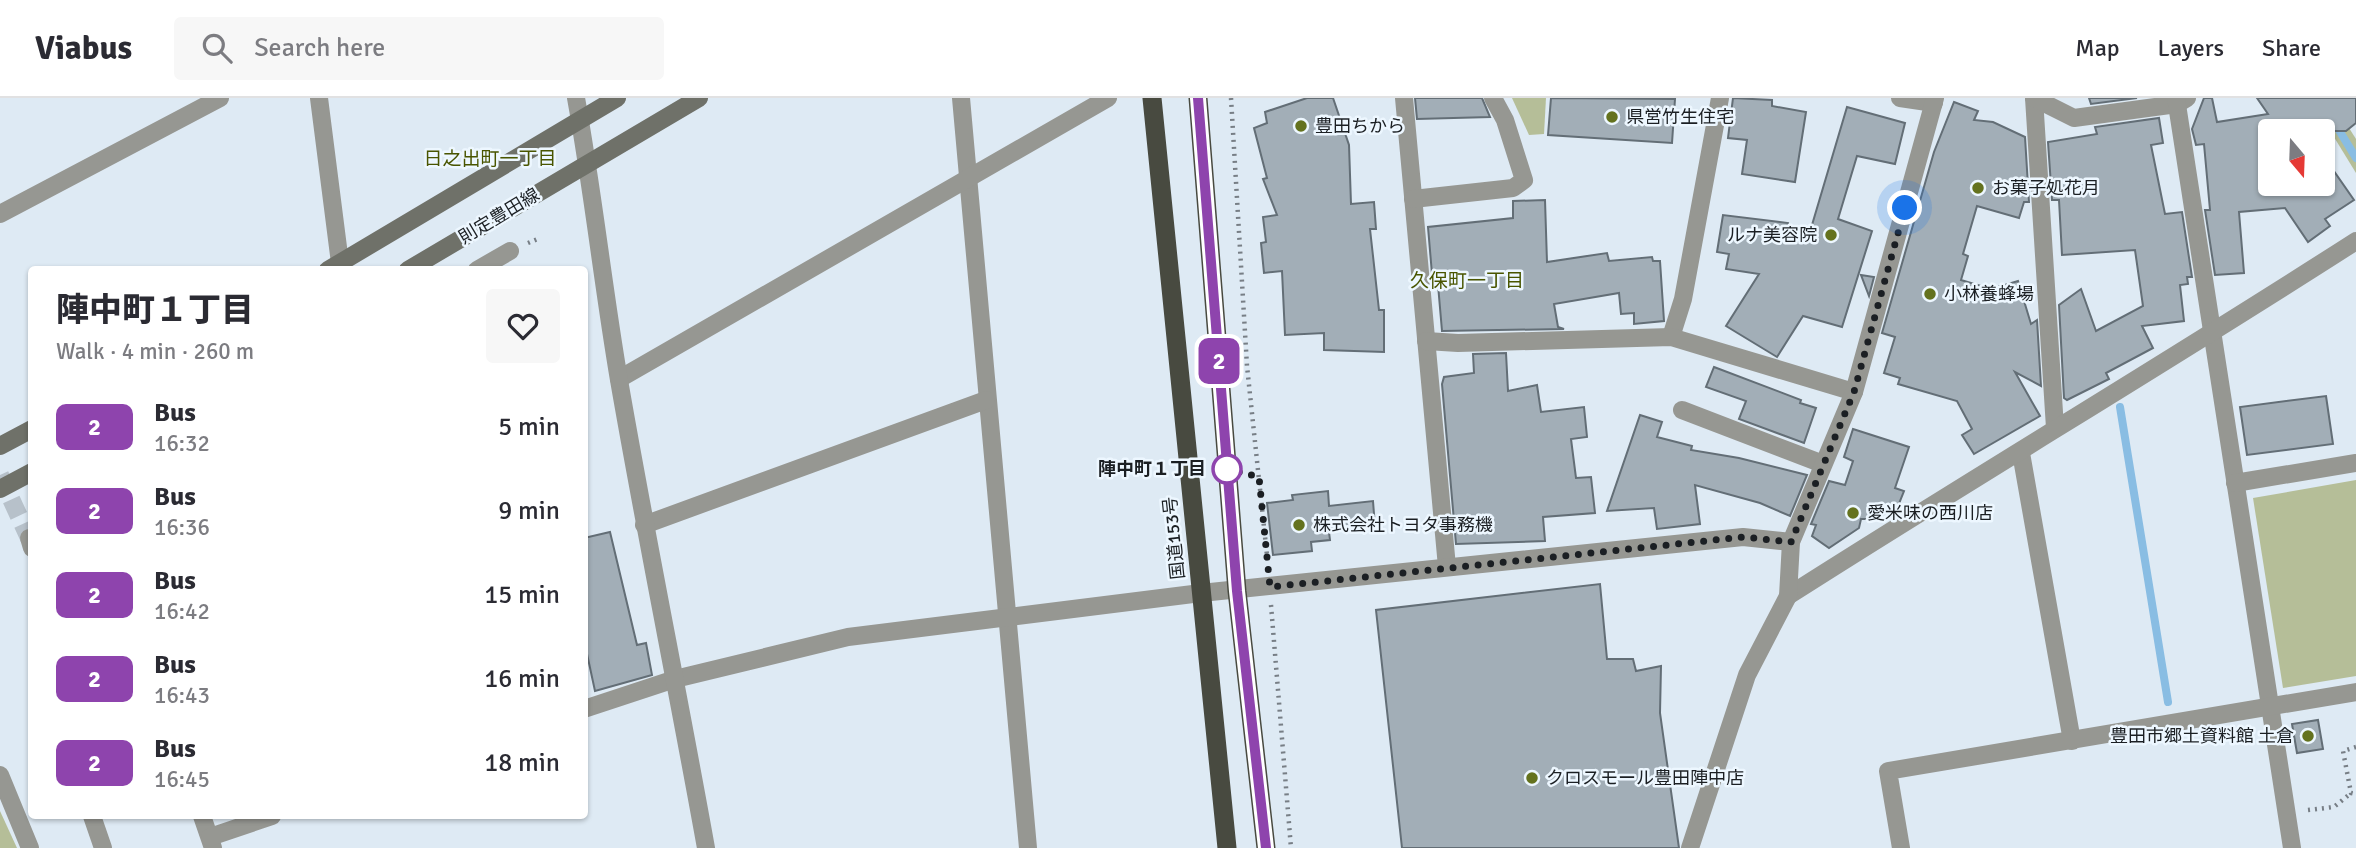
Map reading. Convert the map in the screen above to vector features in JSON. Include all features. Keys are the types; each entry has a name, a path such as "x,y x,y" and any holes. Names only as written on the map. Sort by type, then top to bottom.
{"highway":[{"name":"国道153号","path":"1152,98 1227,848"},
{"path":"1198,98 1237,591 1266,848"}],"main road":[{"path":"334,266 617,98"},
{"name":"則定豊田線","path":"415,266 699,98"},
{"path":"0,446 28,431"},
{"path":"0,489 28,474"}],"street":[{"path":"0,214 220,98"},
{"path":"319,98 334,266"},
{"path":"576,98 589,163 594,234 644,525 706,848"},
{"path":"961,98 970,176 1005,616 1028,848"},
{"path":"619,379 1108,98"},
{"path":"1404,98 1447,567"},
{"path":"1413,199 1513,188 1524,180 1505,120 1493,98"},
{"path":"1671,337 1683,299 1720,98"},
{"path":"1690,848 1747,675 1788,596 1791,542 1854,392 1934,100 1900,98"},
{"path":"2034,98 2074,118 2180,100 2212,334 2292,848"},
{"path":"2034,98 2055,428"},
{"path":"1788,596 2021,453 2055,428 2212,334 2356,241"},
{"path":"484,266 510,251"},
{"path":"1426,341 1458,344 1671,337 1854,392"},
{"path":"644,525 986,400"},
{"path":"1682,410 1823,464"},
{"path":"2021,453 2072,741"},
{"path":"2235,483 2356,463"},
{"path":"588,708 675,679 848,637 1201,593 1743,537 1791,542"},
{"path":"1901,848 1888,771 2269,709 2356,692"},
{"path":"0,775 30,848"},
{"path":"93,819 103,848"},
{"path":"203,819 211,842 264,819"}],"path":[{"path":"1231,98 1247,366 1270,587 1291,848"},
{"path":"2286,814 2334,807 2354,793 2343,751 2356,747"}],"green space":[{"path":"1512,98 1546,98 1544,134 1529,135"},
{"path":"2310,98 2330,98 2356,139 2356,173 2335,139 2335,119 2323,119"},
{"path":"2356,480 2356,676 2283,688 2253,498"},
{"path":"0,811 17,848 0,848"}],"building":[{"path":"1307,98 1333,98 1349,145 1351,204 1374,202 1376,229 1370,229 1379,310 1384,310 1384,352 1324,350 1324,333 1285,335 1282,271 1264,273 1261,243 1266,242 1263,217 1277,215 1263,179 1267,178 1254,128 1267,123 1265,112"},
{"path":"1415,98 1482,98 1490,117 1417,119"},
{"name":"県営竹生住宅","path":"1551,98 1675,99 1672,143 1548,135"},
{"path":"1733,98 1772,100 1772,106 1806,112 1795,182 1742,174 1747,140 1728,138"},
{"path":"2089,98 2137,98 2091,104"},
{"path":"2204,98 2212,98 2217,122 2268,114 2257,98 2356,98 2356,123 2346,131 2335,131 2335,119 2258,119 2258,196 2335,196 2335,173 2354,200 2325,219 2330,226 2308,242 2285,208 2239,212 2244,273 2215,275 2205,210 2210,210 2204,144 2196,145 2192,129"},
{"path":"1954,102 1978,111 1974,120 1993,122 2025,137 2029,202 2024,202 2019,218 1977,206 1963,254 1968,256 1961,280 1991,289 2018,281 2031,324 2037,320 2041,386 2015,372 2040,416 1974,454 1962,435 1972,429 1957,401 1898,384 1900,378 1884,373 1895,337 1882,333 1934,152"},
{"path":"1847,107 1905,123 1895,164 1857,156 1838,219 1872,231 1842,327 1803,316 1777,357 1726,326 1759,274 1726,269 1729,254 1717,252 1723,215 1788,223 1787,230 1809,235"},
{"path":"2159,118 2163,143 2151,145 2165,214 2182,212 2192,277 2187,277 2188,284 2180,285 2184,321 2142,326 2153,348 2106,373 2109,379 2067,400 2064,398 2059,305 2081,289 2096,331 2143,306 2135,250 2062,255 2059,200 2052,200 2048,142 2097,134 2095,127"},
{"path":"1545,200 1547,262 1607,253 1609,261 1652,257 1653,261 1660,261 1664,321 1634,324 1634,313 1621,314 1619,293 1554,304 1558,327 1564,329 1442,331 1437,273 1432,274 1428,227 1513,218 1513,201"},
{"path":"1861,275 1874,277 1869,296"},
{"path":"1506,353 1508,391 1537,385 1541,412 1584,407 1587,437 1571,439 1576,478 1591,477 1595,513 1543,517 1545,541 1456,544 1442,384 1444,377 1474,373 1473,354"},
{"path":"1714,367 1816,408 1804,443 1739,419 1746,401 1706,387"},
{"path":"2326,396 2333,444 2247,455 2240,407"},
{"path":"1640,415 1662,422 1657,437 1692,446 1691,450 1739,458 1807,475 1790,516 1760,503 1695,485 1700,524 1657,529 1654,508 1607,511"},
{"path":"1853,429 1909,447 1895,488 1904,491 1898,506 1875,519 1861,519 1859,528 1829,548 1812,536 1816,525 1811,524 1829,481 1845,485 1853,461 1844,457"},
{"name":"株式会社トヨタ事務機","path":"1328,491 1329,506 1373,501 1375,527 1329,532 1330,540 1311,542 1312,551 1273,555 1267,503 1293,500 1292,495"},
{"path":"610,532 637,645 646,643 652,675 595,691 588,659 588,537"},
{"name":"クロスモール豊田陣中店","path":"1600,584 1607,659 1633,659 1636,671 1661,666 1660,713 1679,848 1402,848 1376,610"},
{"name":"豊田市郷土資料館 土倉","path":"2318,720 2323,749 2297,753 2292,724"}],"waterway":[{"path":"2335,124 2356,158"},
{"path":"2120,407 2168,702"}],"tunnel":[{"path":"0,475 28,536"}],"bus line":[{"name":"2","path":"1198,98 1237,591 1266,848"}],"place":[{"name":"県営竹生住宅","path":"1612,117"},
{"name":"豊田ちから","path":"1301,126"},
{"name":"お菓子処花月","path":"1978,188"},
{"name":"ルナ美容院","path":"1831,235"},
{"name":"小林養蜂場","path":"1930,294"},
{"name":"陣中町１丁目","path":"1227,469"},
{"name":"愛米味の西川店","path":"1853,513"},
{"name":"株式会社トヨタ事務機","path":"1299,525"},
{"name":"豊田市郷土資料館 土倉","path":"2308,736"},
{"name":"クロスモール豊田陣中店","path":"1532,778"}],"district":[{"name":"日之出町一丁目","path":"490,159"},
{"name":"久保町一丁目","path":"1467,281"}],"route":[{"path":"1227,469 1259,477 1270,587 1743,537 1780,543 1791,542 1854,392 1905,208"}]}
